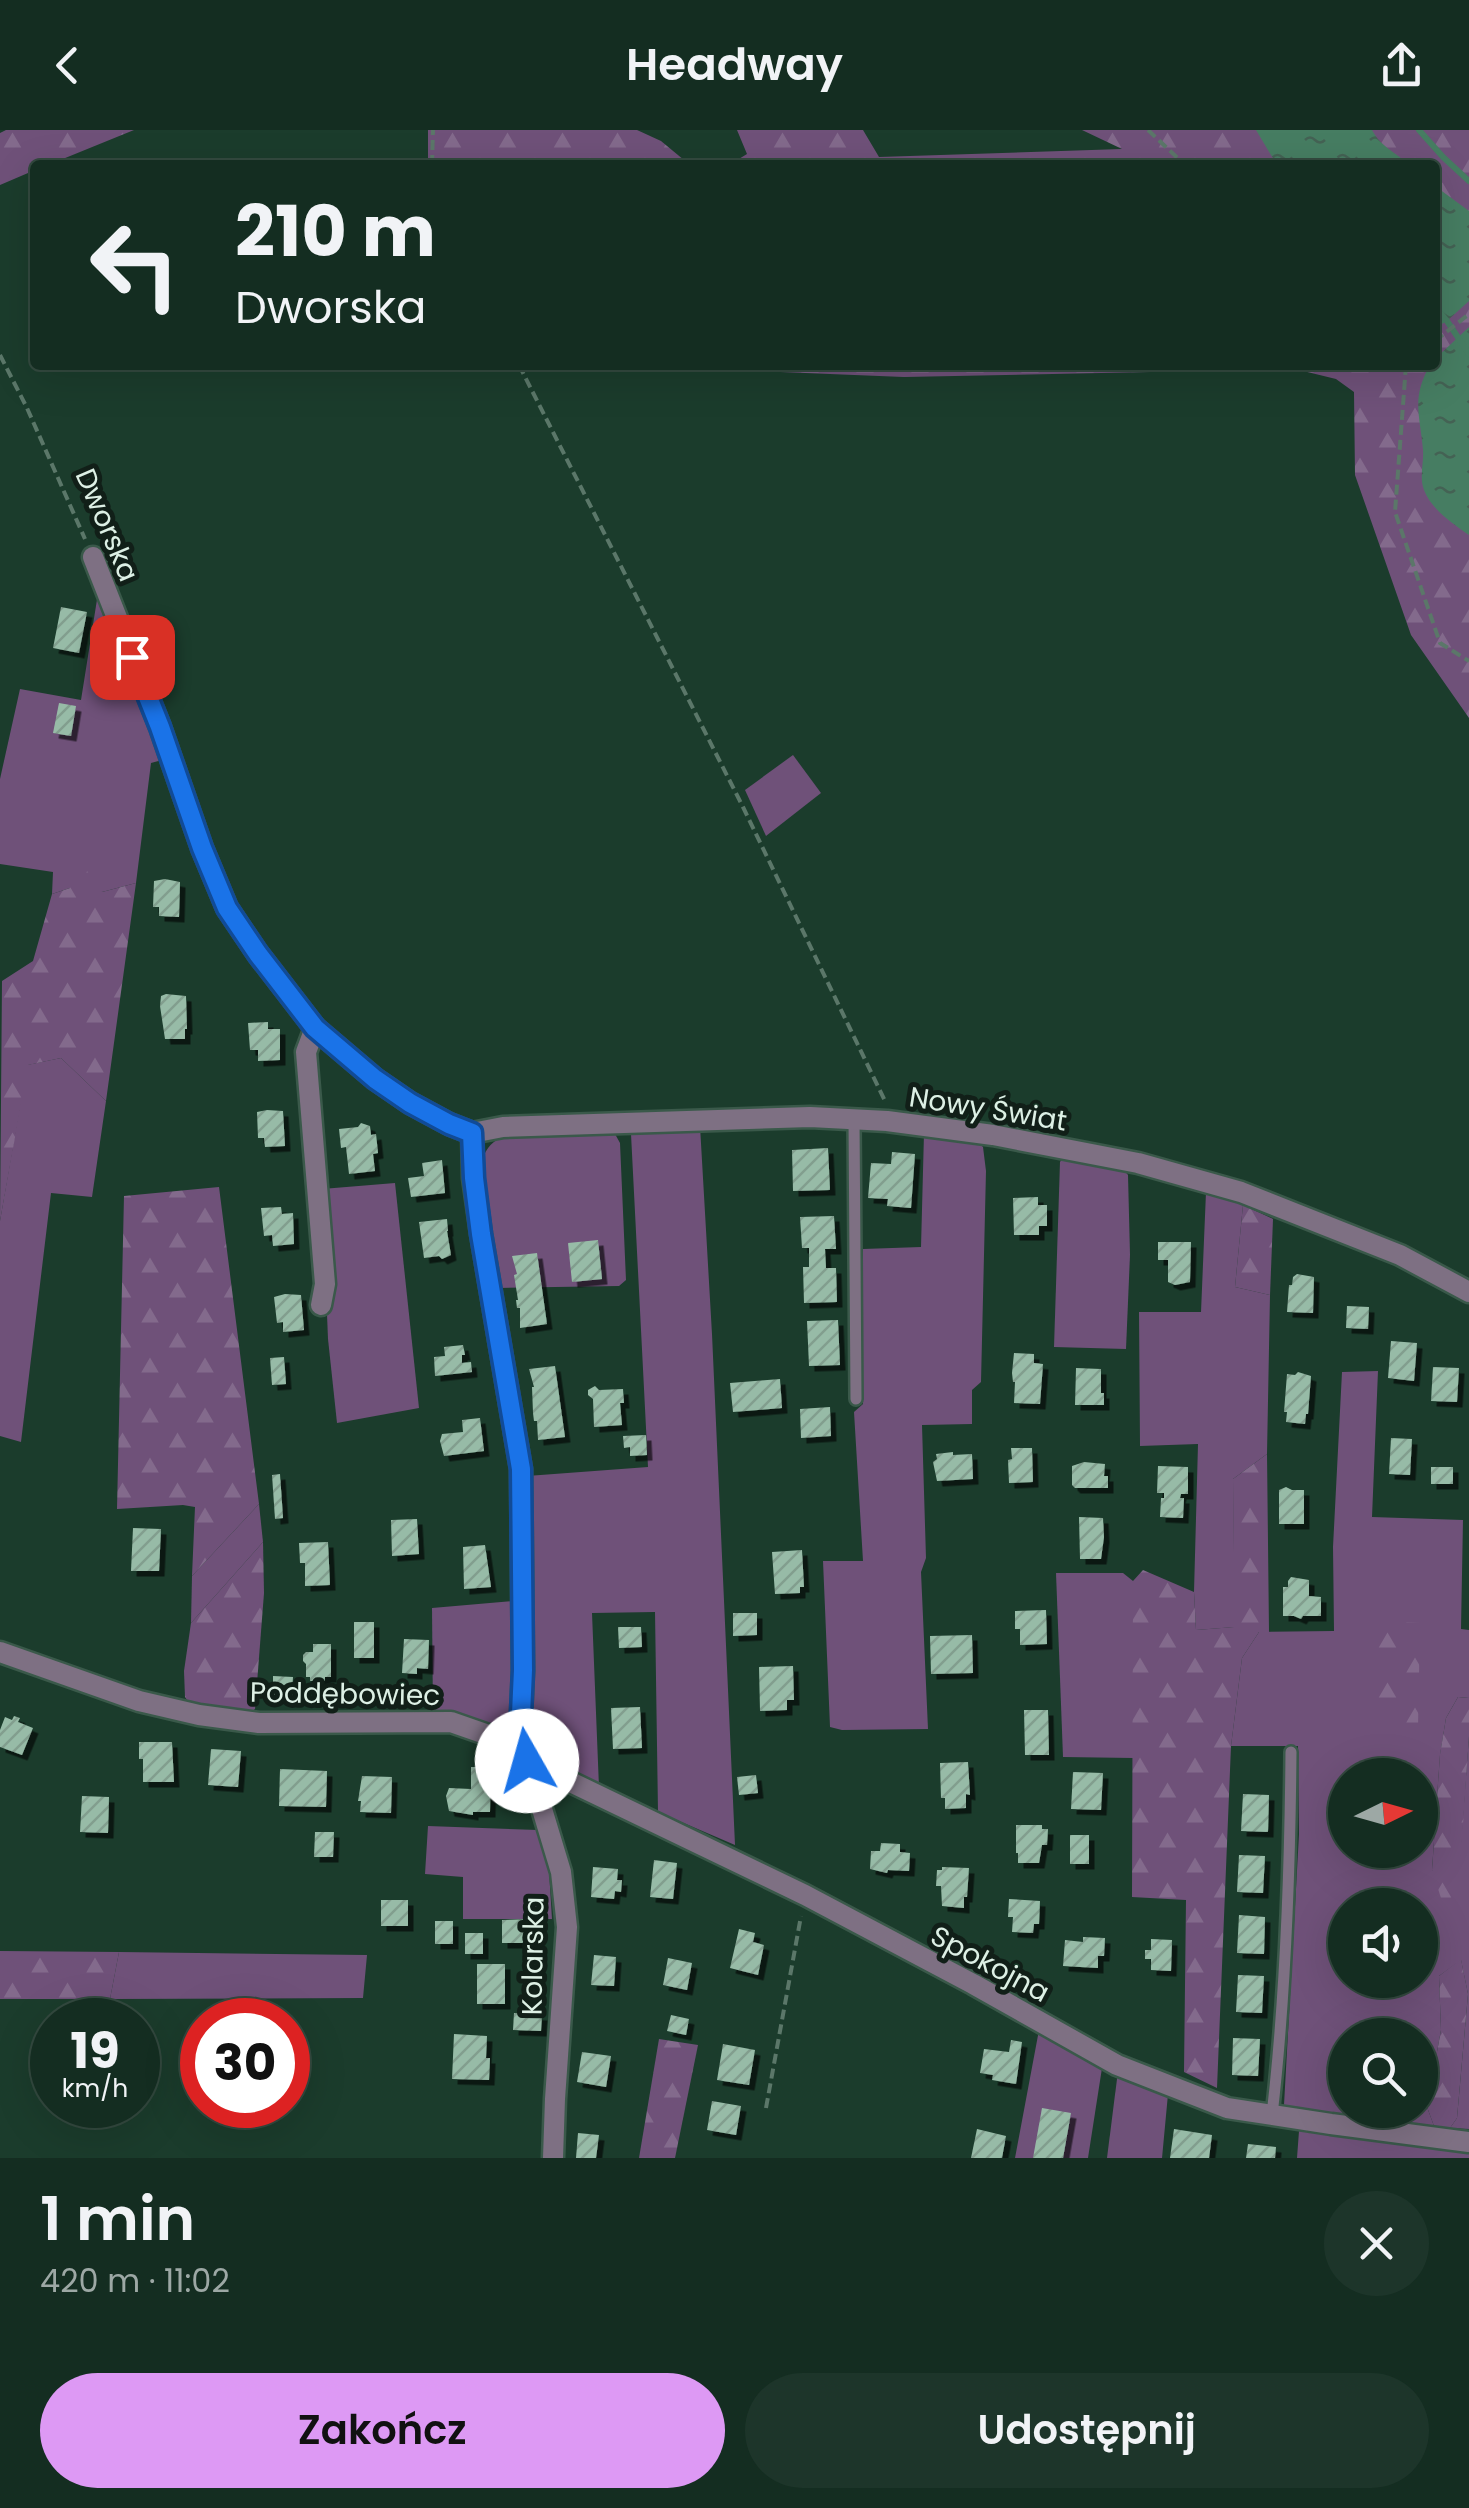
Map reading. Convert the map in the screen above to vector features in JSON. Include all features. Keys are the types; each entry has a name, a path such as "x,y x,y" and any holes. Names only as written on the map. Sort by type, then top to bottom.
{"street":[{"name":"Dworska","path":"93,557 227,908 315,1028 410,1103 472,1133"},
{"path":"315,1028 306,1052 324,1284 321,1305"},
{"name":"Nowy Świat","path":"472,1133 503,1127 810,1117 888,1121 993,1135 1172,1171 1241,1192 1400,1255 1469,1292"},
{"name":"Kolarska","path":"472,1133 481,1234 521,1469 520,1755 561,1872 567,1927 553,2158"},
{"name":"Poddębowiec","path":"0,1652 139,1701 199,1714 258,1723 451,1722 494,1737 520,1755"},
{"name":"Spokojna","path":"520,1755 805,1895 1117,2065 1228,2108 1469,2142"}],"lane":[{"path":"854,1119 856,1398"},
{"path":"1272,2115 1286,1944 1291,1752"}],"path":[{"path":"432,160 433,130"},
{"path":"1148,130 1180,160"},
{"path":"1440,337 1469,314"},
{"name":"Dworska","path":"0,355 93,557"},
{"path":"522,370 743,806 884,1098 888,1121"},
{"path":"1406,370 1395,512 1440,643 1469,661"},
{"path":"766,2108 805,1895"}],"green space":[{"path":"134,130 60,160 30,160 30,172 0,185 0,133"},
{"path":"428,130 637,130 661,141 684,160 428,160"},
{"path":"737,130 863,130 879,157 1122,149 1082,130 1469,130 1469,718 1411,635 1355,475 1354,392 1336,379 1299,370 1440,370 1440,160 737,160 747,154"},
{"path":"734,370 1246,370 904,377"},
{"path":"99,587 162,760 151,763 136,883 102,892 70,888 52,894 53,872 0,864 0,779 20,689 81,700"},
{"path":"793,755 821,793 766,836 745,790"},
{"path":"87,871 102,892 136,883 106,1101 61,1058 28,1065 0,1221 2,981 33,961 52,894 70,888"},
{"path":"61,1058 106,1101 92,1197 51,1193 21,1442 0,1436 0,1221 27,1065"},
{"path":"700,1126 735,1845 658,1812 655,1612 592,1613 599,1787 541,1758 528,1742 527,1476 648,1467 631,1134"},
{"path":"924,1133 977,1141 983,1147 986,1171 981,1382 972,1390 972,1424 922,1425 926,1558 921,1572 928,1729 842,1730 830,1727 823,1561 863,1561 854,1412 863,1404 863,1249 921,1247"},
{"path":"507,1134 615,1134 620,1143 626,1280 619,1286 498,1288 480,1182 488,1148"},
{"path":"1064,1156 1123,1169 1128,1175 1126,1349 1054,1347 1060,1162"},
{"path":"395,1183 419,1408 337,1423 328,1339 322,1189"},
{"path":"219,1187 259,1504 192,1576 195,1507 117,1509 124,1196"},
{"path":"1206,1192 1243,1205 1235,1287 1270,1295 1267,1454 1233,1479 1235,1627 1196,1630 1198,1444 1140,1446 1139,1312 1201,1312"},
{"path":"1243,1205 1273,1219 1270,1295 1235,1287"},
{"path":"1378,1371 1372,1517 1463,1520 1461,1629 1469,1630 1469,1698 1458,1697 1446,1718 1438,1784 1438,1758 1328,1758 1328,1868 1432,1868 1457,1897 1469,1736 1469,2129 1450,2128 1457,2118 1468,1994 1461,1960 1439,1976 1438,2046 1438,2018 1328,2018 1328,2113 1284,2105 1299,1834 1298,1746 1231,1746 1242,1658 1259,1632 1334,1631 1333,1547 1342,1372"},
{"path":"1267,1454 1269,1632 1259,1632 1242,1658 1231,1746 1217,2088 1184,2072 1186,1900 1132,1897 1133,1581 1143,1570 1194,1592 1196,1630 1234,1627 1233,1479"},
{"path":"259,1504 263,1542 191,1623 192,1576"},
{"path":"263,1542 264,1593 255,1709 245,1717 192,1707 185,1697 184,1671 191,1623"},
{"path":"1056,1573 1123,1573 1133,1581 1133,1758 1063,1757"},
{"path":"514,1601 513,1717 507,1728 500,1730 433,1715 432,1608"},
{"path":"1373,1621 1420,1623 1418,1727 1375,1728"},
{"path":"1458,1697 1469,1698 1458,1898 1441,1898 1432,1870 1438,1868 1438,1783 1446,1718"},
{"path":"428,1826 538,1830 549,1870 552,1919 463,1919 463,1877 425,1874"},
{"path":"0,1951 119,1952 110,1998 0,1999"},
{"path":"119,1952 367,1955 363,1998 110,1998"},
{"path":"1461,1959 1468,1994 1457,2118 1450,2128 1438,2126 1439,1976"},
{"path":"1039,2030 1102,2068 1088,2158 1015,2158"},
{"path":"659,2039 698,2045 675,2158 639,2158"},
{"path":"1118,2071 1168,2094 1162,2158 1107,2158"},
{"path":"1299,2131 1469,2151 1469,2158 1297,2158"}],"water":[{"path":"1256,130 1372,130 1404,160 1274,160"},
{"path":"1440,190 1469,211 1469,301 1440,325"},
{"path":"1469,327 1469,535 1437,510 1427,497 1422,480 1420,387 1428,370 1440,370 1440,354"}],"building":[{"path":"61,607 87,612 79,653 53,648"},
{"path":"59,703 76,706 71,736 53,733"},
{"path":"154,881 180,882 179,917 159,916 159,907 153,907"},
{"path":"161,996 186,996 185,1039 165,1039 160,1006"},
{"path":"268,1022 268,1029 280,1029 280,1060 258,1061 258,1050 250,1050 248,1023"},
{"path":"283,1111 285,1146 265,1147 264,1138 258,1138 257,1112"},
{"path":"361,1123 370,1126 371,1135 376,1134 375,1171 349,1174 339,1129 358,1127"},
{"path":"828,1148 830,1190 793,1191 792,1150"},
{"path":"892,1152 915,1154 911,1208 887,1206 888,1199 868,1198 871,1163 891,1164"},
{"path":"442,1160 445,1193 411,1197 408,1178 424,1176 422,1163"},
{"path":"1038,1197 1038,1205 1047,1205 1047,1226 1039,1226 1039,1235 1014,1235 1013,1198"},
{"path":"281,1207 282,1214 293,1213 294,1244 273,1246 272,1235 264,1236 261,1208"},
{"path":"834,1216 836,1249 825,1249 826,1268 836,1268 837,1302 804,1303 803,1267 809,1267 809,1248 802,1248 800,1217"},
{"path":"447,1219 451,1255 424,1258 419,1222"},
{"path":"598,1240 602,1279 572,1282 568,1243"},
{"path":"1158,1242 1191,1242 1190,1282 1168,1282 1168,1260 1158,1260"},
{"path":"537,1253 547,1324 520,1328 512,1256"},
{"path":"1297,1274 1314,1277 1313,1313 1287,1312 1289,1285"},
{"path":"301,1295 304,1330 283,1332 283,1322 277,1323 274,1297"},
{"path":"1347,1306 1369,1307 1368,1329 1346,1328"},
{"path":"838,1320 840,1365 809,1366 807,1321"},
{"path":"1391,1341 1417,1343 1414,1381 1388,1378"},
{"path":"463,1345 462,1363 471,1362 472,1372 435,1376 434,1357 445,1356 444,1347"},
{"path":"1014,1353 1034,1354 1034,1363 1043,1364 1040,1404 1014,1403"},
{"path":"284,1357 286,1384 272,1385 270,1358"},
{"path":"555,1366 565,1437 538,1440 529,1369"},
{"path":"1433,1367 1459,1368 1457,1402 1431,1401"},
{"path":"1076,1368 1101,1369 1104,1405 1075,1405"},
{"path":"1287,1374 1311,1376 1305,1424 1286,1422 1284,1412"},
{"path":"780,1379 782,1408 733,1412 730,1383"},
{"path":"595,1386 599,1390 623,1389 622,1425 594,1427 593,1399 588,1390"},
{"path":"830,1407 831,1436 801,1438 800,1409"},
{"path":"480,1418 484,1451 444,1456 442,1434 463,1432 462,1420"},
{"path":"646,1435 647,1455 630,1456 630,1447 624,1448 623,1436"},
{"path":"1391,1438 1412,1439 1410,1475 1389,1474"},
{"path":"1011,1448 1032,1448 1033,1482 1009,1483"},
{"path":"936,1454 972,1454 973,1479 937,1481 933,1462"},
{"path":"1084,1462 1105,1464 1108,1488 1072,1485 1072,1466"},
{"path":"1158,1466 1188,1467 1188,1494 1181,1494 1180,1498 1184,1498 1183,1518 1160,1517 1164,1493 1157,1493"},
{"path":"1431,1467 1453,1467 1453,1484 1431,1484"},
{"path":"280,1474 283,1518 275,1519 272,1475"},
{"path":"1279,1490 1304,1490 1304,1524 1279,1524"},
{"path":"1079,1517 1103,1518 1101,1559 1080,1559"},
{"path":"417,1519 419,1554 392,1556 391,1520"},
{"path":"133,1528 161,1529 159,1571 131,1571"},
{"path":"328,1542 330,1585 305,1586 305,1563 300,1563 299,1543"},
{"path":"485,1545 491,1587 464,1589 463,1547"},
{"path":"802,1550 804,1587 800,1587 800,1593 775,1594 772,1552"},
{"path":"1291,1577 1309,1580 1309,1596 1321,1597 1321,1616 1283,1616 1283,1587 1288,1587"},
{"path":"1046,1610 1047,1644 1020,1645 1015,1611"},
{"path":"733,1613 757,1613 757,1635 733,1636"},
{"path":"354,1622 374,1622 374,1658 354,1658"},
{"path":"618,1627 641,1627 642,1647 619,1648"},
{"path":"972,1635 973,1673 931,1674 930,1636"},
{"path":"404,1639 429,1640 428,1669 417,1668 417,1674 402,1673"},
{"path":"313,1644 331,1644 331,1677 325,1677 325,1681 310,1681 306,1677 303,1655 313,1652"},
{"path":"793,1666 794,1700 787,1700 787,1710 760,1711 759,1667"},
{"path":"273,1676 293,1677 292,1696 273,1695"},
{"path":"640,1707 642,1748 613,1749 611,1708"},
{"path":"1024,1710 1048,1710 1049,1755 1025,1755"},
{"path":"14,1716 33,1728 22,1755 0,1747 5,1717 12,1720"},
{"path":"139,1742 172,1742 174,1782 143,1782"},
{"path":"211,1749 241,1751 238,1787 208,1785"},
{"path":"968,1762 970,1795 966,1794 966,1808 945,1809 940,1763"},
{"path":"471,1767 491,1767 490,1812 473,1815 449,1811 449,1788 471,1789"},
{"path":"280,1769 327,1771 326,1807 279,1806"},
{"path":"1073,1772 1103,1773 1101,1810 1071,1809"},
{"path":"756,1775 758,1793 739,1795 737,1777"},
{"path":"362,1776 392,1777 391,1813 360,1812"},
{"path":"1243,1794 1269,1795 1268,1832 1241,1831"},
{"path":"82,1796 109,1797 108,1833 80,1832"},
{"path":"1016,1825 1042,1825 1042,1829 1048,1829 1047,1845 1042,1845 1039,1863 1018,1863"},
{"path":"315,1832 334,1832 333,1857 314,1857"},
{"path":"1070,1835 1089,1835 1089,1864 1070,1864"},
{"path":"881,1843 900,1844 900,1852 910,1853 909,1871 887,1873 870,1869 871,1851 880,1851"},
{"path":"1239,1855 1265,1856 1263,1893 1237,1892"},
{"path":"654,1860 677,1863 673,1899 650,1897"},
{"path":"593,1867 618,1869 621,1892 615,1891 614,1899 591,1897"},
{"path":"969,1868 964,1908 942,1906 941,1886 936,1886 937,1870"},
{"path":"1009,1899 1040,1901 1039,1924 1034,1924 1033,1933 1012,1932"},
{"path":"381,1900 408,1900 408,1926 381,1926"},
{"path":"1239,1915 1265,1917 1264,1954 1237,1953"},
{"path":"530,1919 530,1943 502,1943 502,1920"},
{"path":"435,1921 453,1921 453,1944 435,1944"},
{"path":"739,1929 755,1933 753,1942 764,1945 758,1975 730,1968"},
{"path":"465,1933 483,1933 483,1954 465,1954"},
{"path":"1083,1937 1105,1938 1104,1956 1098,1956 1098,1968 1063,1966 1065,1940 1083,1942"},
{"path":"1151,1939 1172,1940 1171,1971 1151,1970 1151,1959 1145,1959 1145,1950 1151,1950"},
{"path":"594,1955 616,1957 614,1986 591,1985"},
{"path":"668,1958 692,1963 687,1990 663,1985"},
{"path":"477,1964 505,1964 505,2004 477,2004"},
{"path":"1238,1975 1264,1976 1262,2013 1236,2012"},
{"path":"514,2013 542,2015 541,2031 513,2030"},
{"path":"671,2015 689,2019 686,2035 667,2031"},
{"path":"454,2034 487,2036 489,2080 452,2079"},
{"path":"1233,2038 1260,2039 1258,2076 1232,2075"},
{"path":"1011,2040 1022,2042 1016,2084 992,2080 993,2075 980,2073 984,2049 1009,2052"},
{"path":"723,2044 755,2050 749,2085 717,2080"},
{"path":"582,2052 611,2056 606,2087 577,2082"},
{"path":"712,2101 741,2106 736,2135 707,2130"},
{"path":"1042,2108 1071,2113 1063,2158 1033,2158"},
{"path":"977,2129 1006,2136 1002,2158 971,2158"},
{"path":"1174,2129 1212,2135 1209,2158 1170,2158"},
{"path":"578,2133 599,2135 596,2158 576,2158"},
{"path":"1248,2144 1276,2147 1275,2158 1246,2158"}],"waterway":[{"path":"1419,130 1469,181"},
{"path":"1440,312 1469,354"}],"route":[{"path":"132,657 227,908 258,954 315,1028 375,1079 410,1103 472,1133 481,1234 521,1469 520,1736 527,1761"}]}
